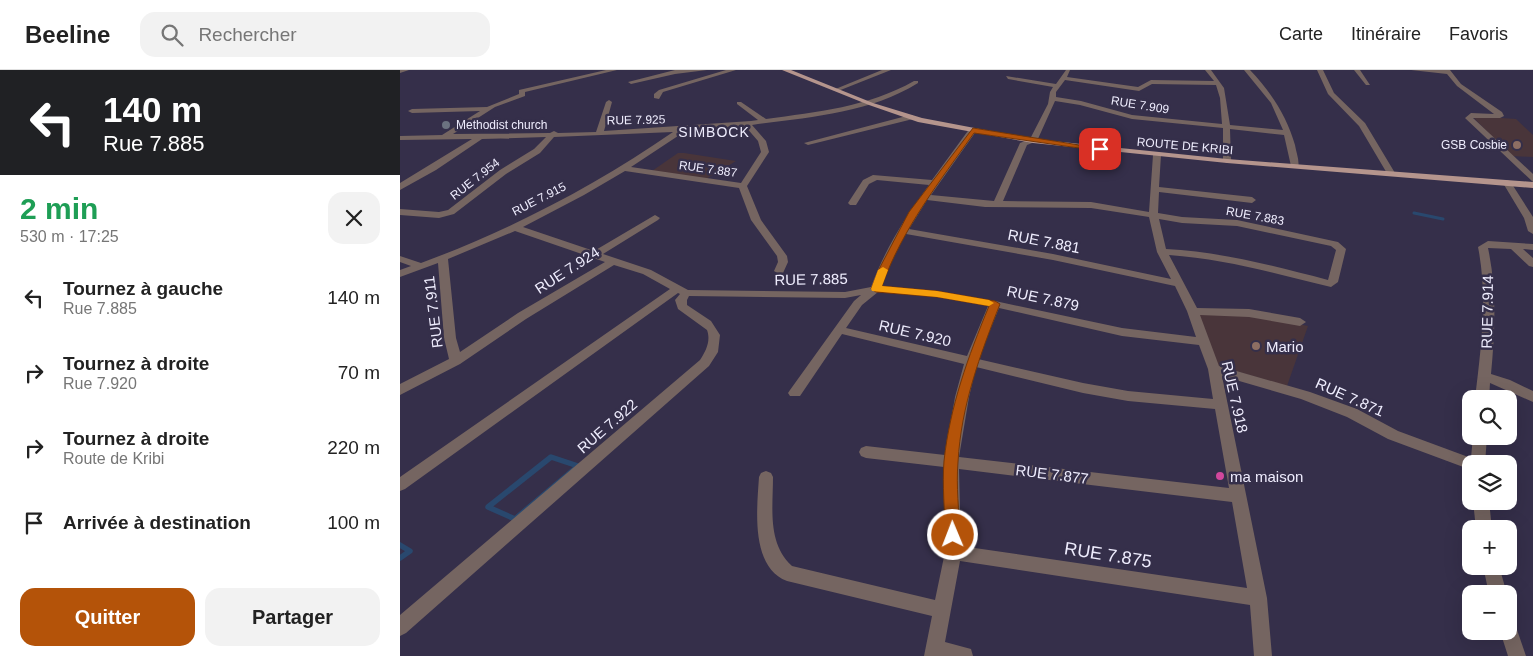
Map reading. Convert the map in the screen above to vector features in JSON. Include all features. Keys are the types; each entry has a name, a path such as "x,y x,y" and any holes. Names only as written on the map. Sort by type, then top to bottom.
{"main road":[{"name":"ROUTE DE KRIBI","path":"785,70 871,104 910,117 1033,141 1227,162 1533,185"}],"street":[{"path":"400,72 406,70"},
{"path":"631,82 680,72 704,70"},
{"path":"657,98 657,94 661,91 733,70"},
{"path":"836,90 888,70"},
{"path":"997,204 1024,143 1033,141 1053,99 1052,96 1068,70"},
{"path":"1208,70 1211,77 1218,82 1224,107 1227,162"},
{"path":"1246,70 1279,108 1289,133 1295,166"},
{"path":"1320,70 1331,94 1362,125 1391,173"},
{"path":"1357,70 1368,84"},
{"path":"1414,70 1448,71 1460,85 1499,114 1500,116 1471,115 1468,118 1533,179"},
{"path":"520,91 604,73 614,74"},
{"path":"1008,77 1057,86"},
{"path":"1064,78 1139,89 1152,82 1218,82"},
{"name":"RUE 7.925","path":"400,138 681,130 748,125 871,104 894,96 916,82"},
{"path":"444,137 488,109 522,95 513,86"},
{"name":"RUE 7.909","path":"1053,99 1132,117 1226,125 1289,133"},
{"path":"600,132 608,102"},
{"path":"739,103 766,122"},
{"path":"412,110 488,109"},
{"path":"808,143 910,117"},
{"name":"RUE 7.887","path":"625,169 743,186 765,152 762,141 748,125"},
{"name":"RUE 7.915","path":"400,274 442,258 514,226 625,169 681,130"},
{"path":"795,393 858,303 876,289 887,258 903,231 933,183 973,130"},
{"name":"RUE 7.954","path":"400,212 439,215 451,212 503,172 532,154 554,133"},
{"path":"400,187 433,168 481,136"},
{"name":"RUE 7.918","path":"1157,155 1153,215 1162,252 1193,310 1214,369 1258,598 1263,656"},
{"path":"853,203 866,182 876,177 933,183"},
{"path":"1507,183 1529,218 1533,231"},
{"path":"743,186 756,220 782,256 783,260 779,272"},
{"path":"1154,189 1252,200"},
{"name":"RUE 7.883","path":"924,197 997,204 1083,204 1182,220 1237,223 1334,244 1341,249 1333,282 1330,284 1243,262 1198,254 1162,252"},
{"path":"595,254 655,218"},
{"name":"RUE 7.924","path":"514,226 613,260"},
{"name":"RUE 7.881","path":"903,231 1053,257 1178,284"},
{"name":"RUE 7.914","path":"1483,390 1488,343 1489,276 1483,247 1488,244 1533,247"},
{"path":"1514,246 1533,264"},
{"name":"RUE 7.911","path":"400,390 456,361 450,338 442,258"},
{"path":"400,259 421,266"},
{"path":"400,486 682,291 647,272 613,260"},
{"name":"RUE 7.924","path":"456,361 522,316 613,260"},
{"name":"RUE 7.885","path":"682,291 845,295 876,289 937,294 995,304"},
{"name":"RUE 7.922","path":"400,627 705,363 714,345 716,334 712,326 682,307 682,291"},
{"name":"RUE 7.879","path":"934,653 953,552 951,462 962,397 971,362 995,304 1122,332 1204,342"},
{"path":"1193,310 1249,313 1300,322"},
{"name":"RUE 7.920","path":"839,330 971,362 1128,396 1222,405"},
{"name":"RUE 7.871","path":"1214,369 1305,395 1352,413 1393,435 1462,461"},
{"path":"1484,377 1505,383 1533,396"},
{"name":"RUE 7.877","path":"866,452 1239,496"},
{"path":"766,477 766,535 770,554 777,566 786,573 942,610"},
{"name":"RUE 7.875","path":"953,552 1258,598"},
{"path":"1512,640 1517,656"},
{"path":"934,653 964,656"}],"shaded area":[{"name":"GSB Cosbie","path":"1472,116 1516,119 1533,135 1533,157 1511,156"},
{"path":"678,153 736,161 706,179 652,171"},
{"name":"Mario","path":"1199,314 1249,314 1308,326 1287,386 1218,366"}],"waterway":[{"path":"1414,213 1443,219"},
{"path":"551,457 578,466 515,519 488,507 551,457"},
{"path":"400,545 410,551 400,558"}],"slow traffic":[{"path":"883,270 876,289 937,294 989,303"}],"place":[{"name":"Methodist church","path":"446,125"},
{"name":"GSB Cosbie","path":"1517,145"},
{"name":"Mario","path":"1256,346"},
{"name":"ma maison","path":"1220,476"}],"district":[{"name":"SIMBOCK","path":"714,132"}],"route":[{"path":"953,535 951,462 962,397 971,362 995,304 937,294 876,289 882,271 887,258 914,212 961,144 973,130 1033,141 1100,149"}]}
